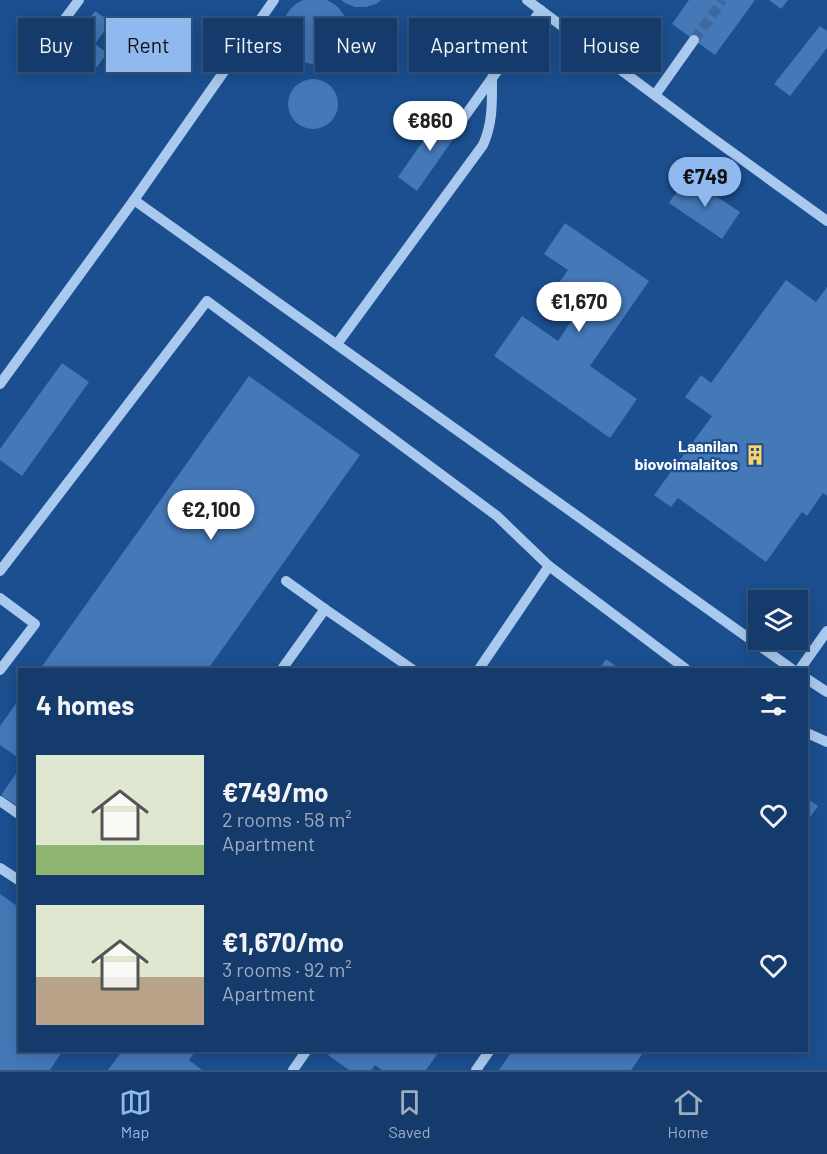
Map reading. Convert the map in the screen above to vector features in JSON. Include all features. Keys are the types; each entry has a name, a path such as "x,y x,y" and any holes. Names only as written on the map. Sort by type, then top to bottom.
{"lane":[{"path":"66,18 80,0"},
{"path":"0,384 134,200 274,0"},
{"path":"527,0 654,96 827,220"},
{"path":"462,120 541,10"},
{"path":"654,96 694,40"},
{"path":"337,344 483,145 491,121 492,78"},
{"path":"134,200 791,668"},
{"path":"0,571 207,301 497,516 549,566 685,668"},
{"path":"480,668 549,566"},
{"path":"286,581 411,668"},
{"path":"0,598 35,624 0,670"},
{"path":"283,668 325,609"},
{"path":"801,668 827,631"},
{"path":"808,680 827,692"},
{"path":"808,733 827,742"},
{"path":"0,801 18,814"},
{"path":"0,868 18,880"},
{"path":"293,1070 306,1052"},
{"path":"476,1070 489,1052"}],"building":[{"path":"306,-1 324,-1 339,7 346,18 315,18 315,64 303,62 303,18 284,18 291,7"},
{"path":"341,0 381,0 366,7 355,7"},
{"path":"689,0 755,0 715,55 672,24"},
{"path":"769,0 788,0 781,9"},
{"path":"95,11 106,19 106,29 95,44 106,54 97,67 94,65 94,18 90,18"},
{"path":"820,26 827,31 827,48 790,96 774,84"},
{"path":"308,79 318,79 331,86 338,99 338,109 331,122 318,129 308,129 299,125 292,118 288,109 288,99 292,90 299,83"},
{"path":"442,114 461,128 417,191 398,177"},
{"path":"687,177 740,212 722,239 669,203"},
{"path":"565,223 649,281 590,366 637,399 610,438 494,356 522,316 558,341 582,305 556,287 568,270 544,254"},
{"name":"Laanilan biovoimalaitos","path":"786,280 816,302 827,287 827,496 823,493 807,516 802,512 766,562 678,498 671,507 654,495 712,416 685,397 701,375 711,383"},
{"path":"62,363 89,382 22,476 0,460 0,449"},
{"path":"249,376 360,455 209,668 41,668"},
{"path":"606,659 619,668 600,668"},
{"path":"18,701 18,758 0,745 0,726"},
{"path":"18,771 18,807 1,795"},
{"path":"808,799 818,806 808,821"},
{"path":"0,894 18,907 18,1052 62,1052 50,1070 0,1070"},
{"path":"122,1052 195,1052 189,1060 202,1070 108,1070"},
{"path":"330,1052 439,1052 426,1070 382,1070 375,1065 371,1070 349,1070 328,1055"},
{"path":"512,1052 644,1052 631,1070 499,1070"}],"tunnel":[{"path":"694,40 723,0"}],"place":[{"name":"Laanilan biovoimalaitos","path":"755,455"}]}
